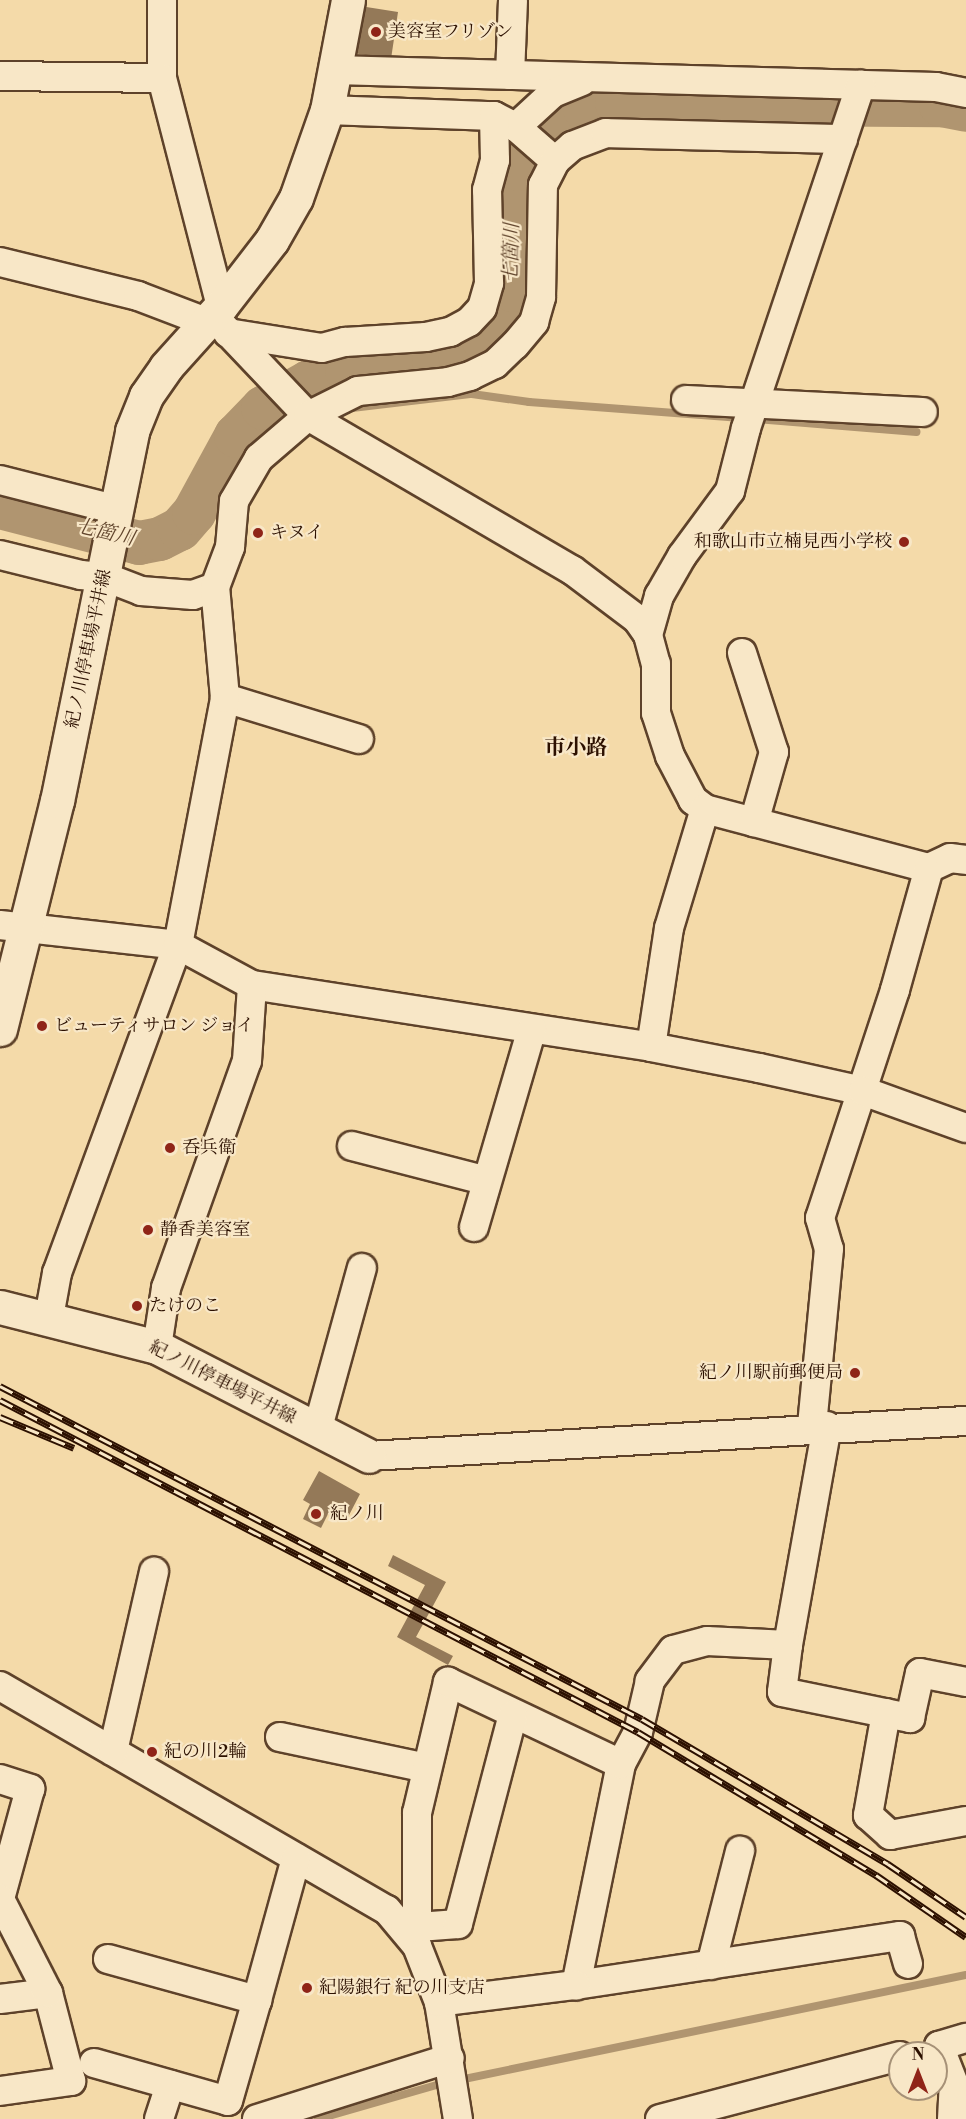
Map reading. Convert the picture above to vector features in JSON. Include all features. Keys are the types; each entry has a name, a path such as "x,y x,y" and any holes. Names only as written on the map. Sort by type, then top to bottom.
{"main road":[{"name":"紀ノ川停車場平井線","path":"0,1029 13,926 107,568 132,431 146,396 217,319 272,240 296,198 327,110 348,0"},
{"name":"紀ノ川停車場平井線","path":"0,1307 49,1317 157,1347 369,1456"}],"street":[{"path":"162,0 162,78 217,319 265,373 305,413 572,570 638,620 648,635 656,664 656,713 670,756 693,800 705,809 929,868 950,858 966,860"},
{"path":"510,75 513,1"},
{"path":"335,70 596,78 853,110"},
{"path":"0,76 162,78"},
{"path":"0,262 138,296 322,348 345,342 426,337 450,332 469,322 482,308 489,283 487,190 495,160 510,125 553,93 596,78"},
{"path":"49,1317 57,1273 178,945 225,698 215,587 230,547 234,501 259,458 305,413 358,391 447,382 470,376 495,364 515,345 534,322 541,297 543,185 552,159 572,146 606,133 853,110 925,87 966,93"},
{"path":"327,110 510,125 552,159"},
{"path":"648,635 659,596 682,556 730,490 751,413 853,110"},
{"path":"686,400 751,413 923,412"},
{"path":"0,480 117,515"},
{"path":"0,555 81,575 107,568 141,591 194,595 215,587"},
{"path":"742,653 774,752 754,822"},
{"path":"225,698 359,739"},
{"path":"651,1047 669,928 705,809"},
{"path":"929,868 863,1091 820,1218 829,1249 819,1426 782,1692 910,1718 920,1673 966,1682"},
{"path":"13,926 178,945 252,985 651,1047 863,1091 966,1128"},
{"path":"157,1347 166,1288 247,1061 252,985"},
{"path":"474,1227 532,1029"},
{"path":"352,1146 488,1181"},
{"path":"317,1431 362,1269"},
{"path":"369,1456 819,1426 966,1421"},
{"path":"113,1751 154,1572"},
{"path":"576,1985 621,1764 638,1732 650,1682 673,1650 707,1641 788,1645"},
{"path":"257,2119 453,2084 440,2002 411,1928 417,1813 447,1682 621,1764"},
{"path":"0,1686 387,1910 411,1928 458,1924 513,1715"},
{"path":"886,1713 868,1815 890,1835 966,1821"},
{"path":"280,1737 427,1768"},
{"path":"0,1779 30,1789 4,1866 0,1899 48,1993 71,2081 0,2091"},
{"path":"711,1965 740,1851"},
{"path":"94,2063 228,2101 296,1858"},
{"path":"440,2002 576,1985 900,1936 908,1964"},
{"path":"108,1959 257,2000"},
{"path":"0,1999 48,1993"},
{"path":"952,2119 953,2042"},
{"path":"660,2119 888,2059"},
{"path":"159,2119 170,2085"}],"building":[{"name":"美容室フリゾン","path":"360,6 398,12 391,59 353,53"},
{"path":"319,1471 360,1494 347,1519 330,1510 321,1528 303,1519 310,1504 303,1500"},
{"path":"393,1555 446,1582 416,1637 453,1656 448,1665 397,1637 425,1585 388,1566"}],"waterway":[{"name":"七箇川","path":"0,507 139,543 160,539 180,529 194,513 236,436 263,408 309,382 347,370 434,361 460,355 484,341 501,323 512,290 513,202 519,169 555,124 585,109 617,103 941,105 966,110"},
{"path":"309,382 323,395"},
{"path":"352,408 472,394 529,402 744,418"},
{"path":"756,419 916,432"},
{"path":"318,2119 440,2084 966,1975"}],"railway":[{"path":"0,1386 642,1719 888,1864 966,1917"},
{"path":"0,1400 638,1732 876,1875 966,1937"},
{"path":"0,1417 74,1448"}],"place":[{"name":"美容室フリゾン","path":"376,32"},
{"name":"キヌイ","path":"258,533"},
{"name":"和歌山市立楠見西小学校","path":"904,542"},
{"name":"ビューティサロン ジョイ","path":"42,1026"},
{"name":"呑兵衛","path":"170,1148"},
{"name":"静香美容室","path":"148,1230"},
{"name":"たけのこ","path":"137,1306"},
{"name":"紀ノ川駅前郵便局","path":"855,1373"},
{"name":"紀ノ川","path":"316,1514"},
{"name":"紀の川2輪","path":"152,1752"},
{"name":"紀陽銀行 紀の川支店","path":"307,1988"}],"district":[{"name":"市小路","path":"576,748"}]}
